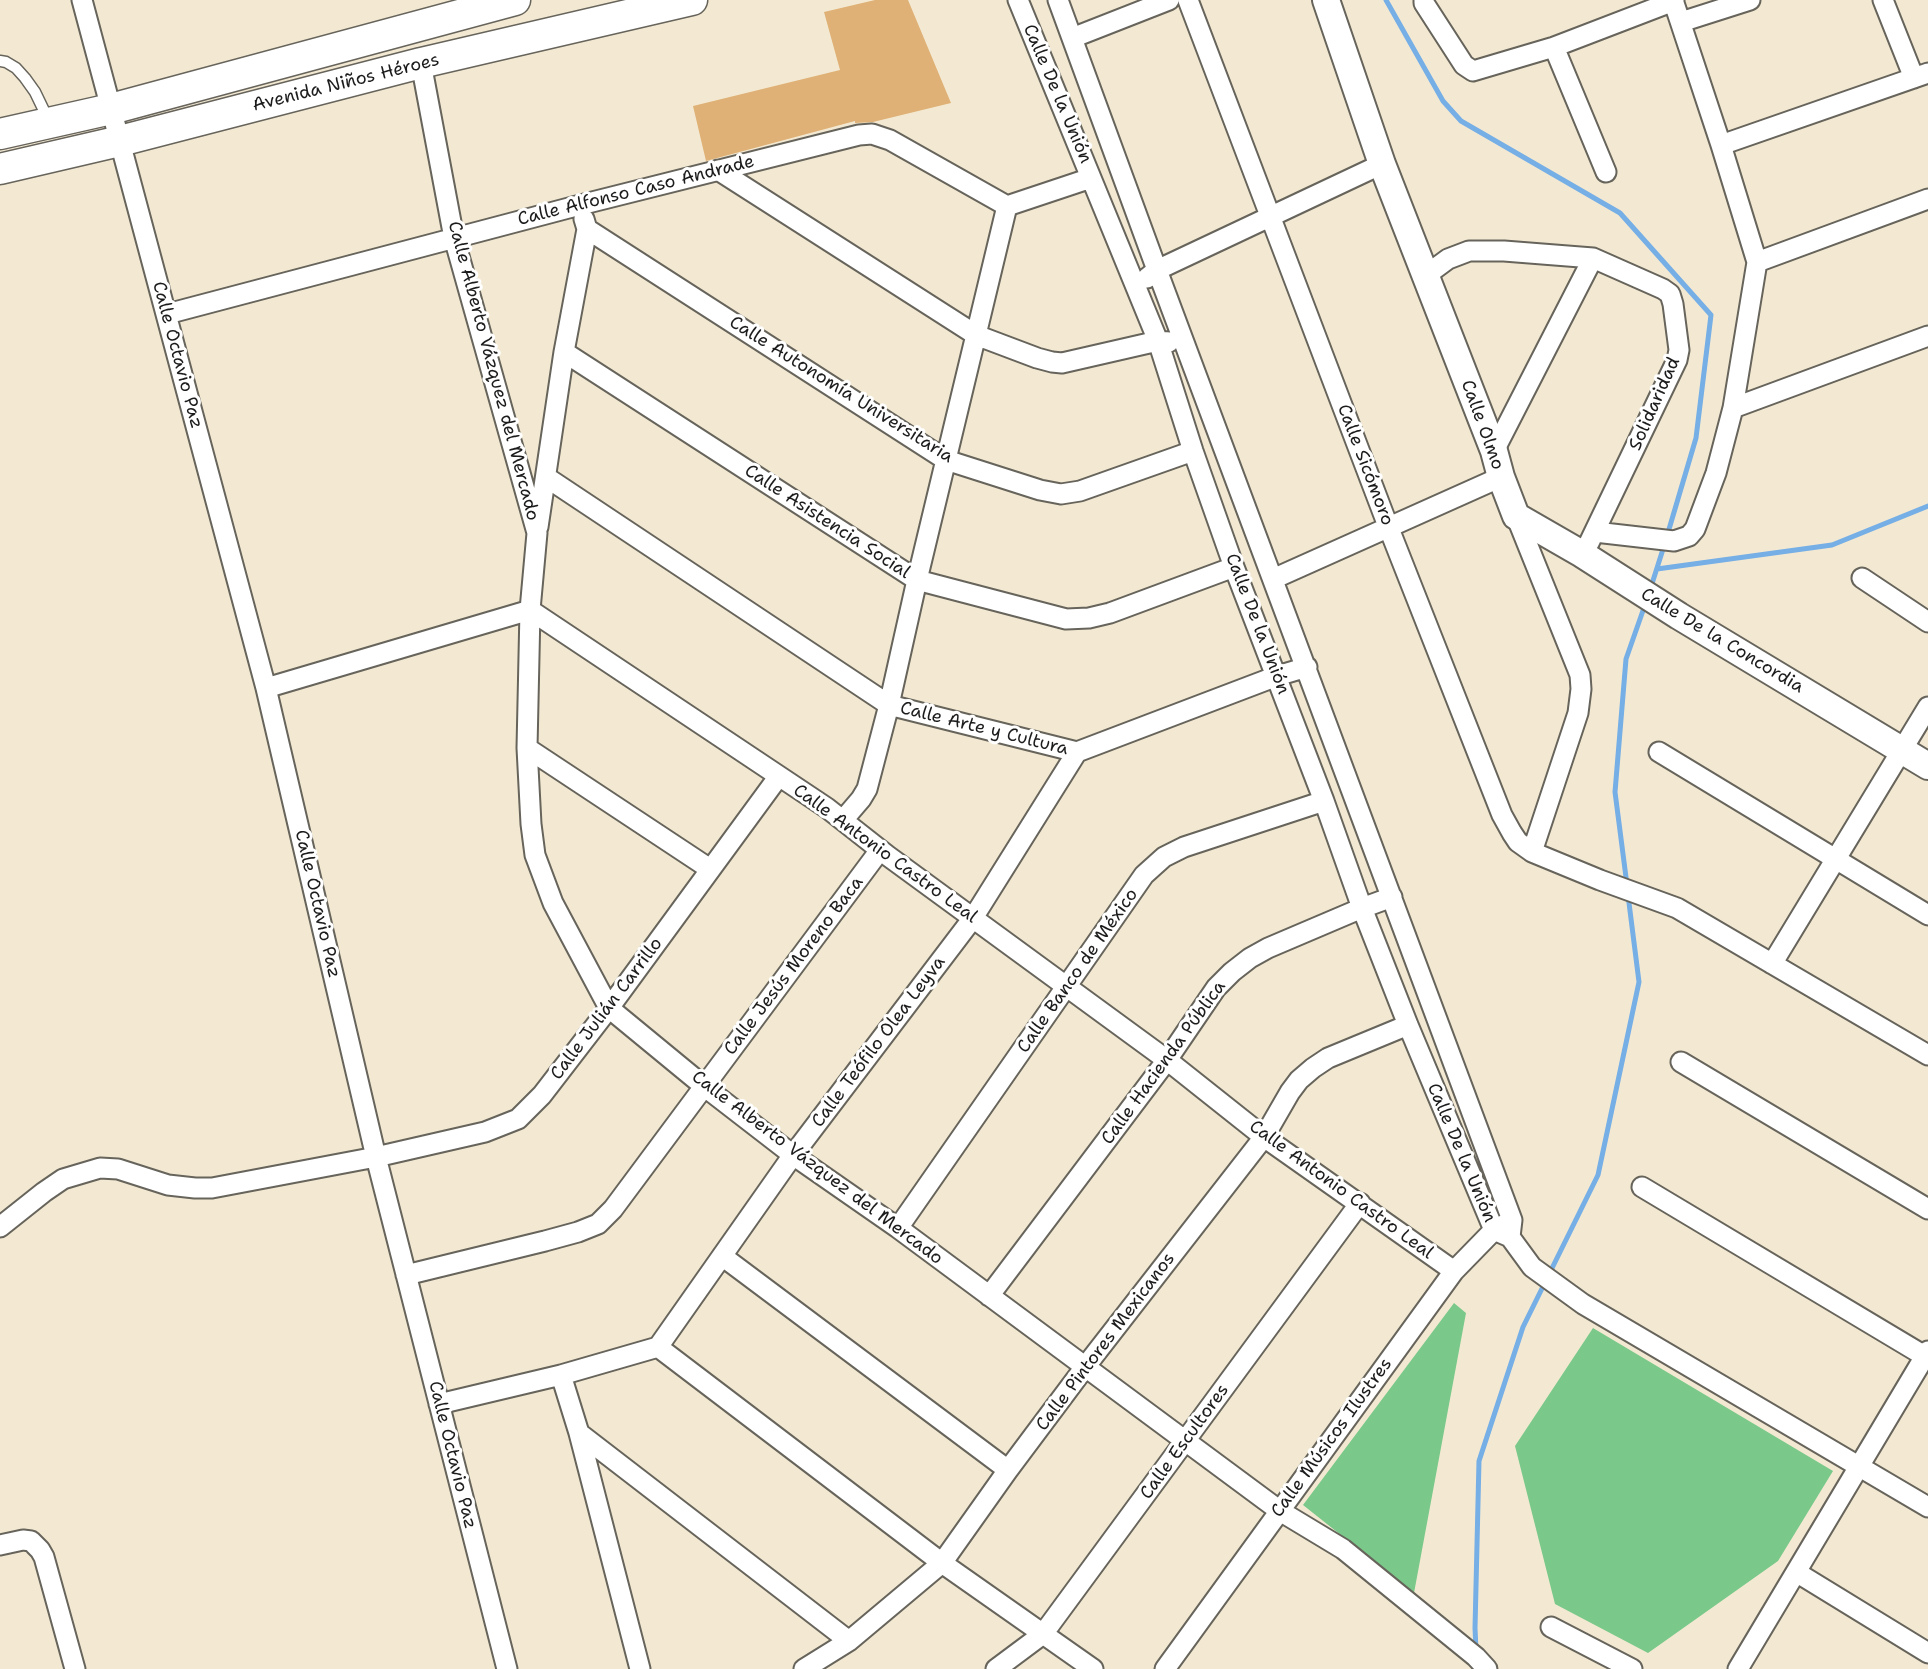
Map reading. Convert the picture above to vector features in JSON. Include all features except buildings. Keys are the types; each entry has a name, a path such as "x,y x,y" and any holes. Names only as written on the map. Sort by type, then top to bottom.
{"main road":[{"name":"Avenida Niños Héroes","path":"0,134 111,109 515,0"},
{"name":"Avenida Niños Héroes","path":"0,169 120,141 421,63 692,0"},
{"path":"272,66 280,100"}],"street":[{"name":"Calle Octavio Paz","path":"82,0 266,688 376,1157 507,1669"},
{"name":"Calle De la Unión","path":"1017,0 1158,341 1234,567 1408,1026 1505,1229 1532,1267 1583,1304 1928,1507"},
{"name":"Calle De la Unión","path":"1058,0 1392,897 1505,1229"},
{"path":"1072,38 1169,0"},
{"name":"Calle Sicómoro","path":"1188,0 1388,526 1503,815 1518,842 1532,852 1677,908 1928,1055"},
{"name":"Calle Olmo","path":"1326,0 1382,164 1494,451 1516,516 1580,675 1578,713 1532,852"},
{"path":"1424,0 1464,65 1470,70 1479,71 1554,47 1673,1 1757,262 1733,408 1716,473 1693,533 1683,539 1665,542 1589,543"},
{"path":"1681,22 1750,0"},
{"path":"1721,145 1921,76 1883,0"},
{"path":"1554,47 1606,172"},
{"name":"Calle Alberto Vázquez del Mercado","path":"421,63 454,238 537,533 530,610 527,748 531,832 535,855 553,903 609,1008 793,1155 898,1228 1280,1511 1343,1549 1481,1663"},
{"name":"Calle Alfonso Caso Andrade","path":"167,314 579,205 859,135 872,134 890,140 1007,206"},
{"path":"1136,287 1157,270 1382,164"},
{"path":"718,170 976,335 1037,358 1062,363 1158,341 1184,343"},
{"path":"843,820 867,789 1007,206 1091,177"},
{"path":"1757,262 1928,199"},
{"path":"537,533 564,352 587,229 579,205"},
{"name":"Calle Autonomía Universitaria","path":"587,229 946,460 1061,494 1080,491 1193,451"},
{"name":"Solidaridad","path":"1425,276 1448,259 1469,251 1504,251 1593,258 1670,294 1679,351 1673,370 1589,543"},
{"path":"1494,451 1593,258"},
{"path":"1733,408 1928,337"},
{"name":"Calle Asistencia Social","path":"564,352 917,580 1066,619 1089,618 1110,613 1234,567"},
{"name":"Calle Arte y Cultura","path":"546,477 889,705 1077,752 1307,667"},
{"path":"1273,579 1501,477"},
{"name":"Calle De la Concordia","path":"1516,516 1589,543 1625,581 1928,766"},
{"path":"1862,578 1928,622"},
{"path":"266,688 530,610"},
{"name":"Calle Antonio Castro Leal","path":"530,610 843,820 1167,1060 1264,1137 1454,1271"},
{"path":"1772,964 1928,707"},
{"path":"527,748 710,869"},
{"name":"Calle Teófilo Olea Leyva","path":"658,1347 793,1155 973,918 1077,752"},
{"path":"1659,752 1928,915"},
{"name":"Calle Julián Carrillo","path":"1,1227 64,1179 100,1168 118,1169 168,1185 212,1188 376,1157 485,1132 518,1119 542,1095 609,1008 779,776"},
{"name":"Calle Banco de México","path":"898,1228 1144,875 1164,857 1184,847 1324,801"},
{"name":"Calle Jesús Moreno Baca","path":"406,1275 556,1238 598,1224 613,1209 705,1087 880,850"},
{"name":"Calle Hacienda Pública","path":"989,1296 1167,1060 1216,988 1232,972 1268,948 1392,897"},
{"name":"Calle Pintores Mexicanos","path":"804,1669 849,1641 942,1563 1085,1367 1264,1137 1290,1091 1313,1068 1328,1058 1408,1026"},
{"path":"1681,1062 1928,1209"},
{"path":"1642,1187 1927,1355 1738,1669"},
{"name":"Calle Escultores","path":"996,1669 1043,1634 1360,1203"},
{"name":"Calle Músicos Ilustres","path":"1165,1669 1454,1271 1505,1229"},
{"path":"722,1256 1009,1470"},
{"path":"439,1404 561,1375 658,1347 942,1563 1093,1669"},
{"path":"561,1375 579,1433 640,1669"},
{"path":"579,1433 849,1641"},
{"path":"0,1545 31,1541 44,1557 75,1669"},
{"path":"1796,1572 1928,1653"},
{"path":"1551,1627 1632,1669"}],"lane":[{"path":"0,61 16,68 25,78 49,122"}],"green space":[{"path":"1454,1303 1466,1313 1414,1593 1303,1505"},
{"path":"1593,1328 1833,1471 1778,1561 1648,1653 1555,1604 1515,1446"}],"waterway":[{"path":"1386,0 1443,101 1461,121 1620,213 1711,315 1696,438 1667,536"},
{"path":"1657,569 1832,545 1928,506"},
{"path":"1650,590 1664,546"},
{"path":"1627,885 1615,792 1626,659 1646,602"},
{"path":"1476,1650 1479,1461 1523,1327 1598,1175 1639,982 1628,895"}]}
